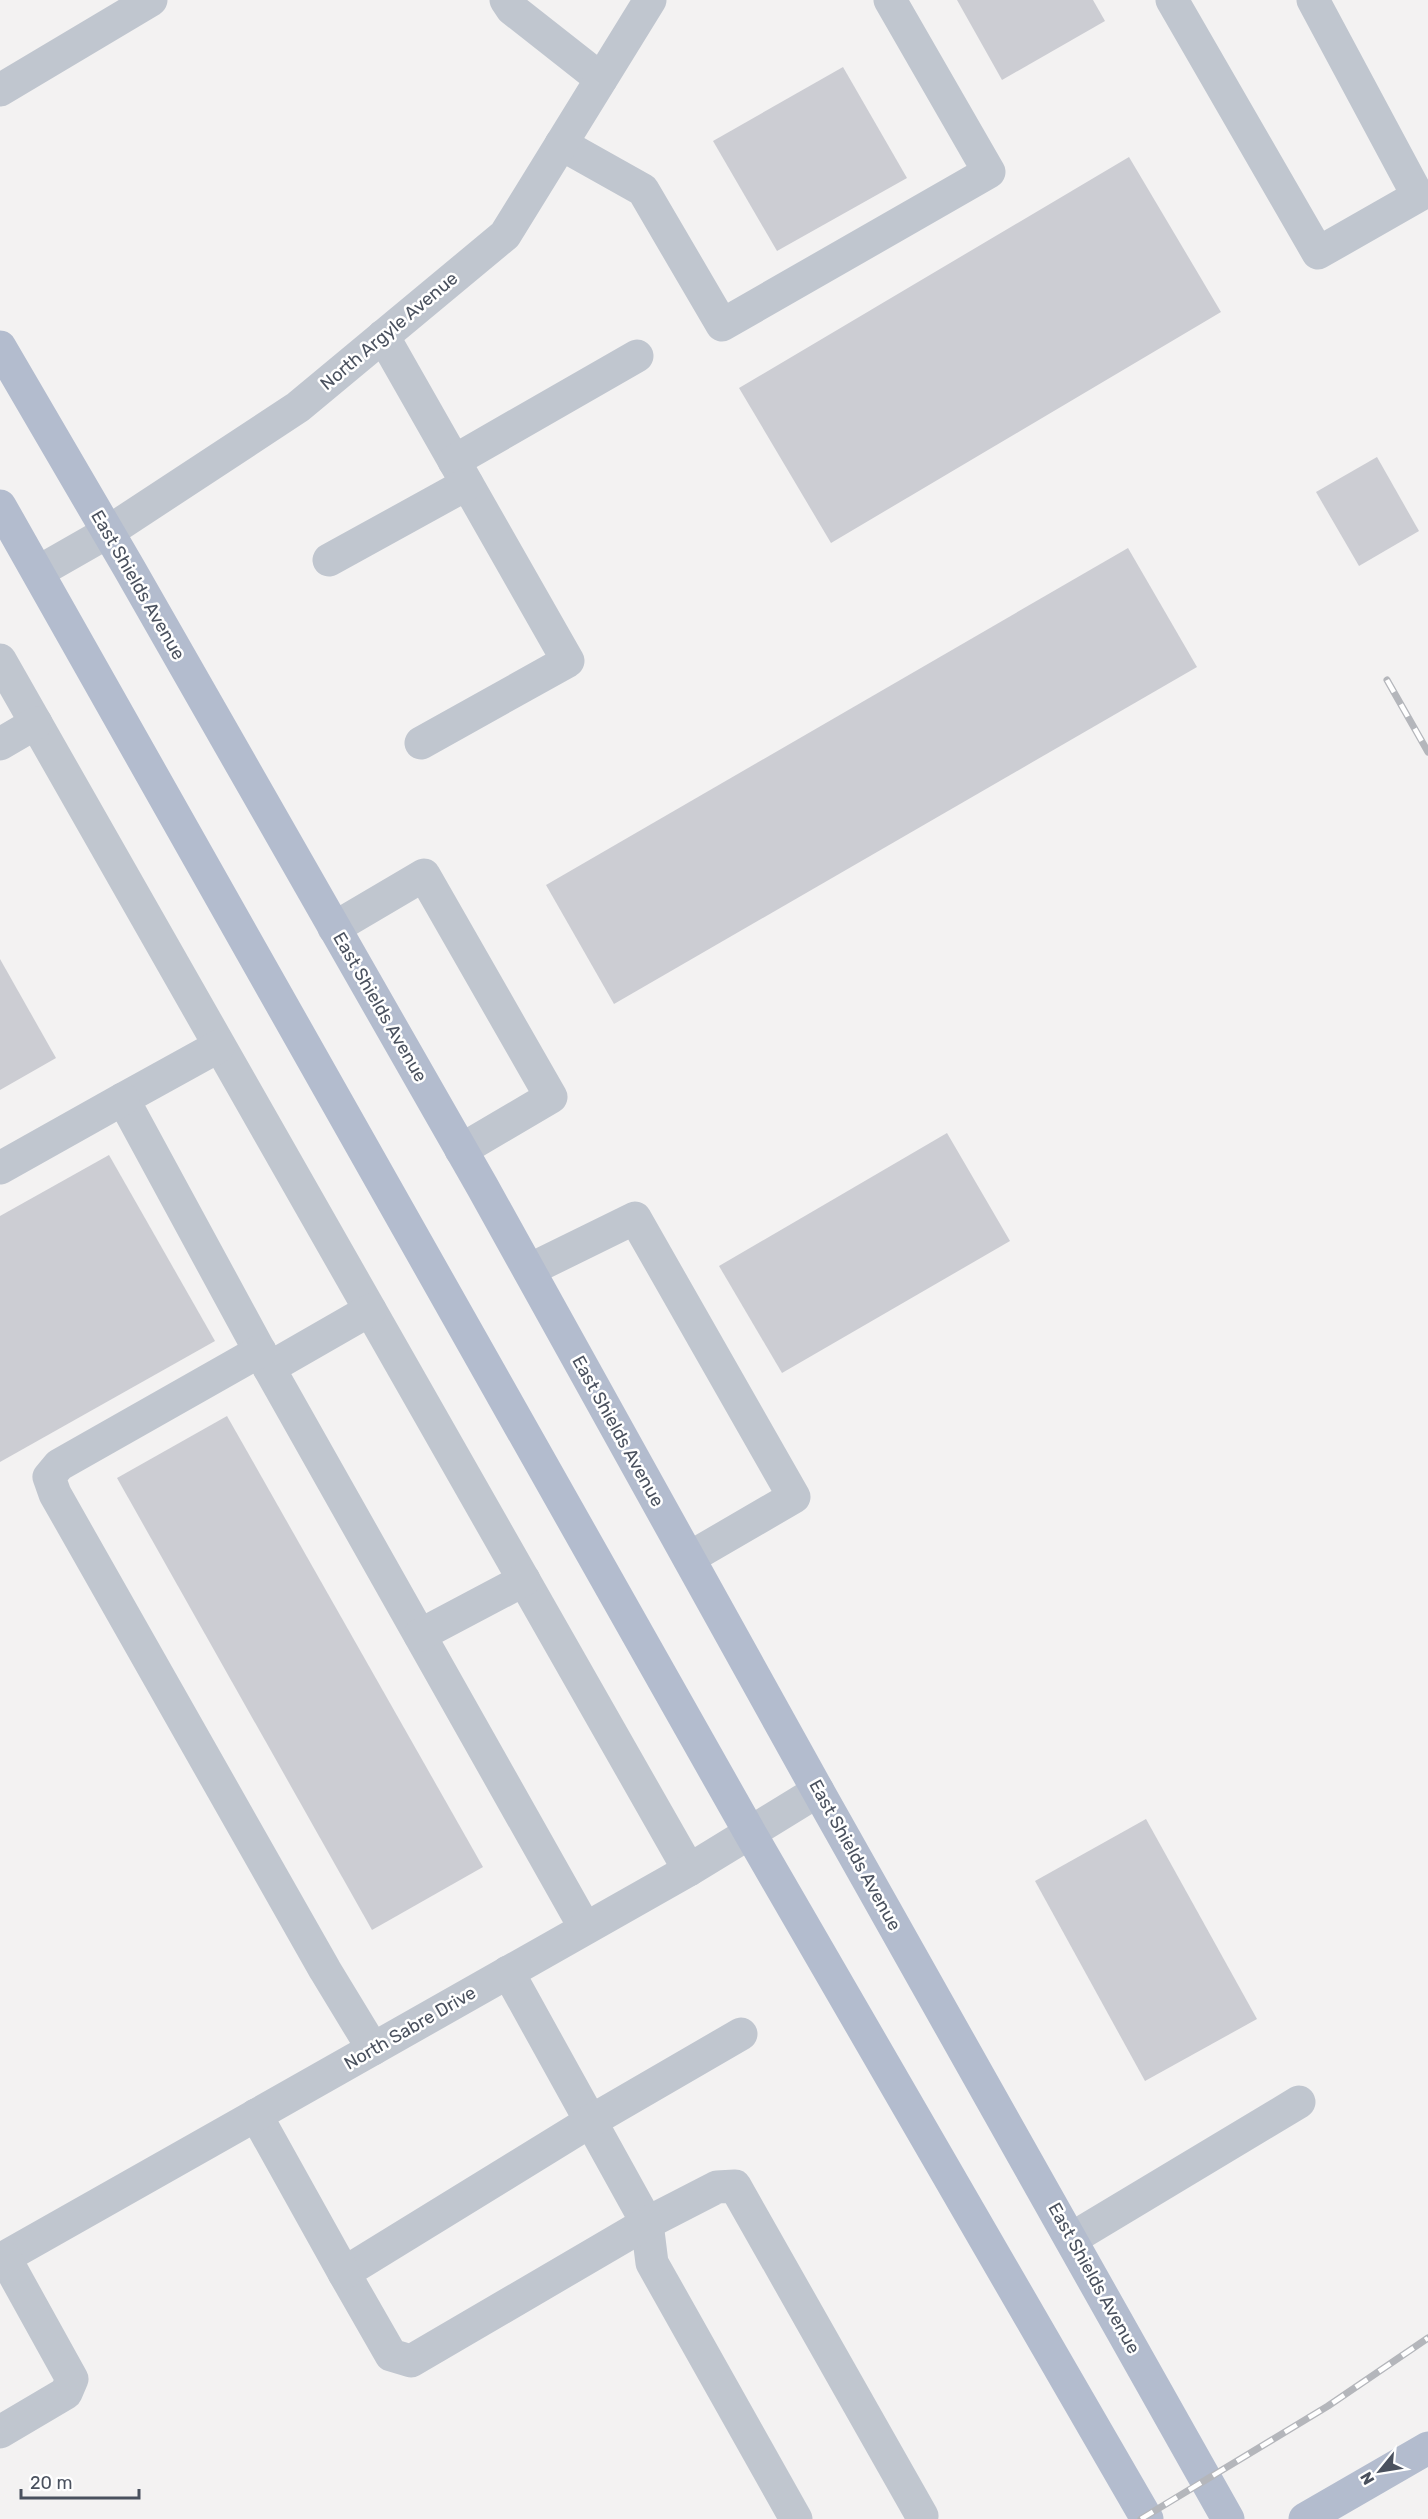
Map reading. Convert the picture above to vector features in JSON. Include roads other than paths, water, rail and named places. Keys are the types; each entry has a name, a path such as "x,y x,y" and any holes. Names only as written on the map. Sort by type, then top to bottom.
{"main road":[{"name":"East Shields Avenue","path":"0,347 461,1149 818,1791 1228,2519"},
{"path":"0,506 750,1833 1148,2519"},
{"path":"1305,2519 1428,2448"}],"street":[{"path":"0,90 151,0"},
{"path":"506,0 512,9 601,79"},
{"name":"North Argyle Avenue","path":"38,572 108,532 298,407 505,235 650,0"},
{"path":"561,144 643,189 722,325 989,172 890,0"},
{"path":"1172,0 1318,254 1418,196 1313,0"},
{"path":"383,336 568,661 421,743"},
{"path":"329,560 637,356"},
{"path":"0,660 688,1869"},
{"path":"0,744 36,723"},
{"path":"334,928 424,876 551,1097 461,1149"},
{"path":"0,1168 219,1046"},
{"path":"123,1099 265,1359 585,1928"},
{"path":"529,1270 635,1218 794,1497 689,1558"},
{"path":"370,1310 265,1359 60,1465 49,1477 55,1494 325,1970 373,2049"},
{"path":"420,1635 524,1580"},
{"name":"North Sabre Drive","path":"2,2259 688,1869 818,1791"},
{"path":"508,1972 647,2223 652,2263 796,2519"},
{"path":"344,2273 591,2121 741,2034"},
{"path":"1071,2239 1299,2102"},
{"path":"256,2115 391,2355 411,2361 647,2223 717,2187 735,2186 922,2516 921,2519"},
{"path":"0,2432 66,2393 72,2379 2,2259"}],"railway":[{"path":"1387,680 1428,752"},
{"path":"1141,2519 1328,2406 1428,2338"}]}
